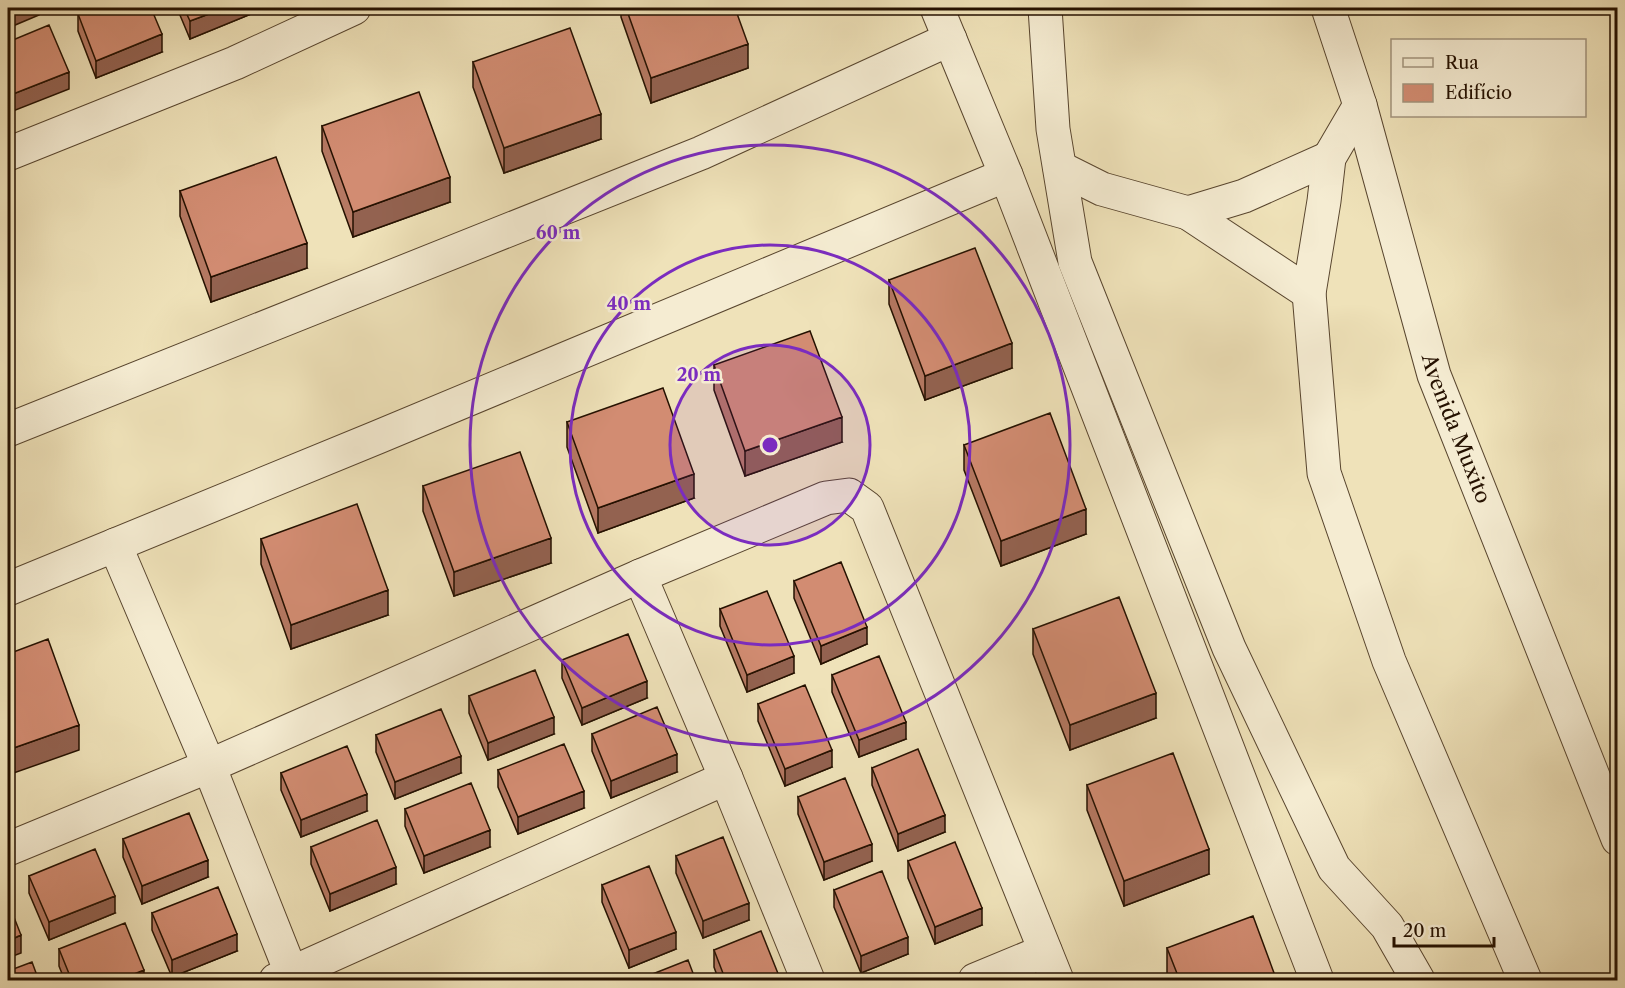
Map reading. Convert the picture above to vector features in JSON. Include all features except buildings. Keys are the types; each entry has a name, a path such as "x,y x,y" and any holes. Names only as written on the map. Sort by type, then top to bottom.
{"street":[{"path":"8,154 235,63 354,8"},
{"path":"937,8 1006,175 1317,981"},
{"path":"1045,8 1053,129 1075,262 1229,648 1334,868 1387,927 1418,981"},
{"name":"Avenida Muxito","path":"1328,8 1360,105 1434,375 1617,839"},
{"path":"8,430 701,153 950,39"},
{"path":"1360,105 1329,158 1309,293 1324,473 1389,661 1525,981"},
{"path":"1188,213 1244,196 1329,158"},
{"path":"1060,168 1102,189 1188,213 1309,293"},
{"path":"8,589 1006,175"},
{"path":"8,849 209,766 640,576 826,498 849,495 867,508 1051,966 975,981"},
{"path":"115,545 209,766 287,978 726,778"},
{"path":"640,576 726,778 808,981"}]}
